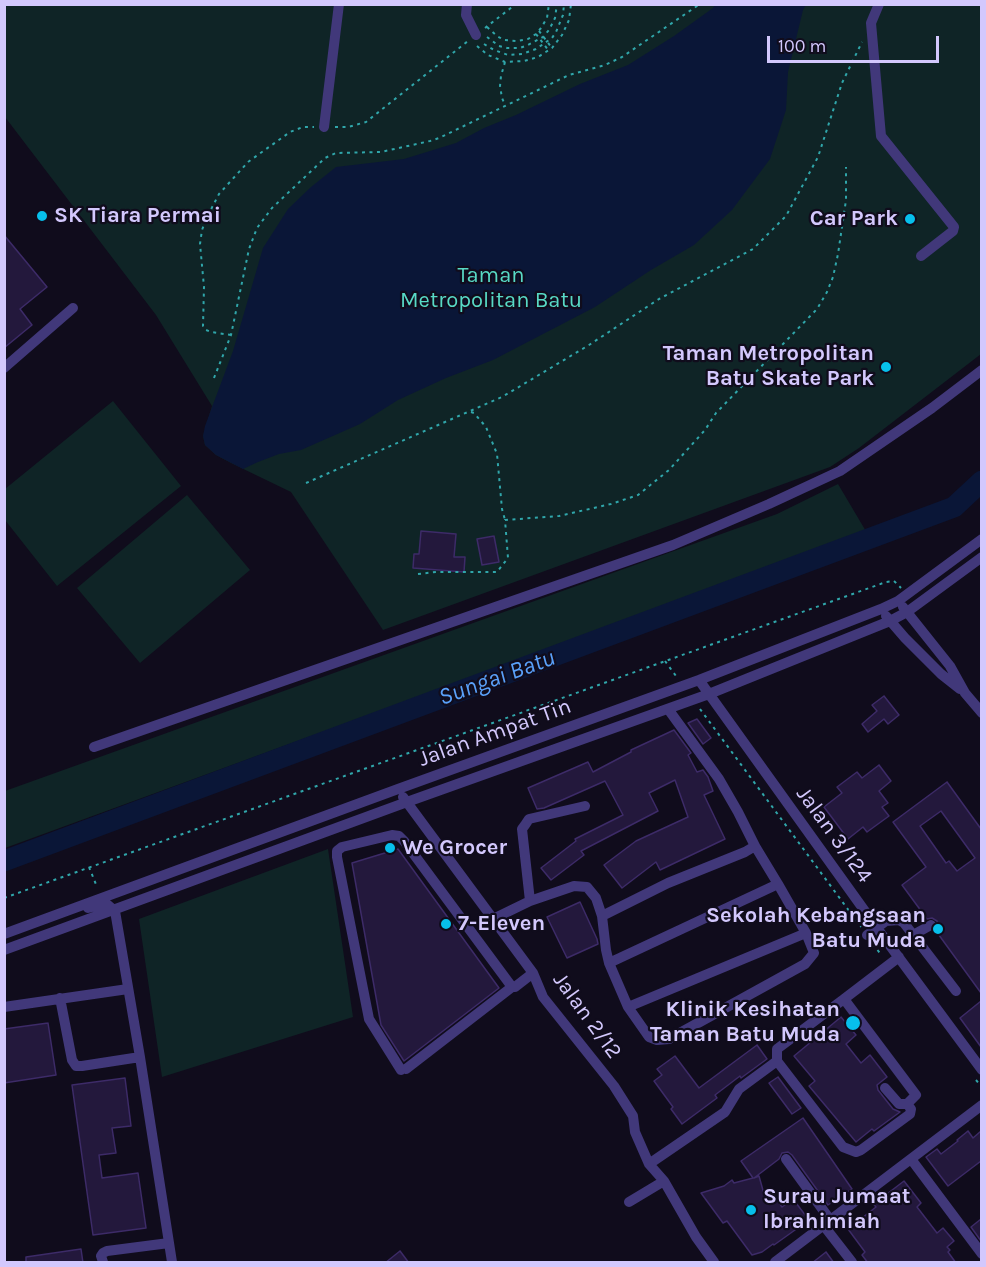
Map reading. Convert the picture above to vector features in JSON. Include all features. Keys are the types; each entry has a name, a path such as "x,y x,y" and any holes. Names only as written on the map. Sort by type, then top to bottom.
{"street":[{"path":"324,128 339,4"},
{"path":"467,4 466,15 473,37"},
{"path":"879,4 871,23 881,136 954,227 953,231 921,256"},
{"path":"4,368 73,308"},
{"path":"94,747 673,544 761,508 840,471 932,408 981,370"},
{"name":"Jalan Ampat Tin","path":"4,934 699,680 880,609 902,598 981,538"},
{"name":"Jalan Ampat Tin","path":"4,950 709,694 890,621 907,612 981,557"},
{"path":"902,598 907,612 950,666 965,693 981,713"},
{"path":"880,609 941,674 965,693"},
{"name":"Jalan 3/124","path":"699,680 899,957 976,1071"},
{"path":"493,919 530,901 574,886 587,887 596,898 602,916 609,963 628,1007 649,1037 657,1040 669,1039 805,964 814,953 806,933 719,779 668,709"},
{"name":"Jalan 2/12","path":"398,789 533,973 543,997 614,1086 633,1116 635,1132 649,1164 664,1181 696,1237 714,1263"},
{"path":"530,901 522,829 530,819 585,806"},
{"path":"512,987 399,836 392,835 342,847 337,851 369,1019 381,1040 395,1055 403,1069 533,973"},
{"path":"602,916 668,883 755,846"},
{"path":"609,963 778,884"},
{"path":"47,917 100,905 108,905 115,910 171,1263"},
{"path":"867,935 886,921 904,922 956,991"},
{"path":"913,935 931,925"},
{"path":"628,1007 806,933"},
{"path":"899,957 777,1049 777,1061 843,1147 856,1152 910,1114 911,1109 907,1104"},
{"path":"4,1007 128,989"},
{"path":"60,998 72,1060 76,1066 140,1057"},
{"path":"844,999 916,1095 907,1104 899,1104 885,1088"},
{"path":"649,1164 725,1112 739,1089 777,1061"},
{"path":"775,1263 981,1105"},
{"path":"786,1159 852,1263"},
{"path":"911,1159 981,1254"},
{"path":"629,1202 664,1181"},
{"path":"103,1263 101,1256 107,1251 169,1243"}],"path":[{"path":"516,4 481,31 495,43 507,48 523,47 541,38 552,26 557,4"},
{"path":"487,27 497,36 513,41 528,39 537,33 547,18 549,4"},
{"path":"473,37 494,50 508,55 528,52 552,38 563,15 564,4"},
{"path":"473,37 477,46 488,55 505,62 524,61 538,57 550,49 562,35 571,4"},
{"path":"214,378 231,335 249,249 257,228 272,208 325,158 336,153 381,152 430,141 569,75 614,62 700,4"},
{"path":"306,483 502,398 660,299 753,249 786,216 818,157 842,83 871,23"},
{"path":"537,33 550,49"},
{"path":"231,335 211,332 203,326 204,287 200,244 202,230 219,194 248,162 290,132 303,127 348,128 366,122 473,37"},
{"path":"505,62 500,86 506,106"},
{"path":"506,520 559,516 611,504 638,495 669,470 705,430 716,413 817,309 827,292 838,254 846,200 846,167"},
{"path":"418,574 497,572 508,558 506,520 502,509 497,454 486,428 474,413 468,412"},
{"path":"4,898 886,582 896,582 902,598"},
{"path":"698,707 889,965"},
{"path":"89,867 96,886"},
{"path":"976,1071 981,1088"}],"green space":[{"name":"Taman Metropolitan Batu","path":"8,4 981,5 981,354 859,448 830,467 383,630 291,492 216,455 205,445 203,436 212,406 156,315 5,117 4,7"},
{"path":"113,401 181,486 57,586 5,520 5,489"},
{"path":"838,484 867,533 5,848 5,791 777,514"},
{"path":"187,495 250,570 140,663 77,588"},
{"path":"328,849 353,1017 162,1077 139,919"}],"water":[{"path":"715,5 806,5 788,72 786,110 770,159 732,210 694,245 595,307 493,360 398,400 360,424 301,450 279,454 243,469 216,455 205,445 203,436 205,426 233,351 263,248 288,209 311,187 336,167 404,159 456,143 580,84 628,65 674,36"}],"building":[{"path":"4,235 47,287 20,309 32,325 4,348"},
{"path":"421,531 456,534 454,557 465,557 464,572 413,568 414,554 419,554"},
{"path":"494,536 499,562 482,565 477,539"},
{"path":"884,696 899,715 888,724 884,719 868,732 862,724 877,711 872,705"},
{"path":"697,719 711,738 703,744 688,723"},
{"path":"674,730 691,753 688,755 697,772 703,770 708,777 713,791 704,795 725,839 660,870 656,862 622,888 604,865 636,841 688,817 675,780 649,793 658,811 581,851 584,855 551,880 541,868 576,841 575,839 623,815 605,781 537,809 528,788 588,762 593,772 631,750"},
{"path":"879,765 891,781 879,791 888,803 882,807 889,816 867,832 863,827 848,839 824,807 842,793 837,787 857,772 862,778"},
{"path":"947,782 981,829 981,993 936,931 937,921 932,918 927,919 902,885 926,867 893,822","holes":["941,811 975,858 957,871 949,861 946,863 920,826"]},
{"path":"398,849 499,988 404,1061 381,1025 352,863"},
{"path":"580,902 598,944 567,958 547,917"},
{"path":"981,1001 981,1047 960,1018"},
{"path":"841,1017 856,1035 846,1044 861,1063 870,1055 887,1077 877,1085 878,1090 893,1109 900,1112 856,1142 809,1086 815,1081 794,1056"},
{"path":"48,1023 56,1075 4,1083 4,1029"},
{"path":"757,1045 767,1059 715,1095 717,1098 682,1124 654,1081 662,1075 657,1069 675,1056 699,1088"},
{"path":"778,1077 801,1108 792,1114 769,1083"},
{"path":"125,1078 131,1126 112,1128 116,1153 99,1155 102,1178 138,1173 146,1228 93,1235 72,1085"},
{"path":"803,1118 852,1189 828,1205 792,1155 788,1152 782,1153 779,1159 754,1178 759,1176 764,1194 772,1192 782,1207 793,1199 809,1220 774,1245 752,1255 727,1221 723,1223 701,1193 724,1186 732,1180 734,1183 753,1178 741,1161"},
{"path":"968,1131 973,1138 981,1131 981,1161 948,1186 926,1157 937,1149 941,1154"},
{"path":"904,1181 921,1203 917,1207 937,1233 943,1228 954,1241 947,1247 956,1263 868,1263 862,1255 865,1252 848,1229 876,1207 870,1200 880,1193 883,1197"},
{"path":"981,1219 981,1241 971,1227"},
{"path":"81,1249 83,1263 26,1263 26,1257"},
{"path":"400,1251 409,1263 385,1263"},
{"path":"826,1252 834,1263 812,1263"}],"waterway":[{"name":"Sungai Batu","path":"4,861 954,507 982,481"}],"place":[{"name":"SK Tiara Permai","path":"42,216"},
{"name":"Car Park","path":"910,219"},
{"name":"Taman Metropolitan Batu Skate Park","path":"886,367"},
{"name":"We Grocer","path":"390,848"},
{"name":"7-Eleven","path":"446,924"},
{"name":"Sekolah Kebangsaan Batu Muda","path":"938,929"},
{"name":"Klinik Kesihatan Taman Batu Muda","path":"853,1023"},
{"name":"Surau Jumaat Ibrahimiah","path":"751,1210"}]}
